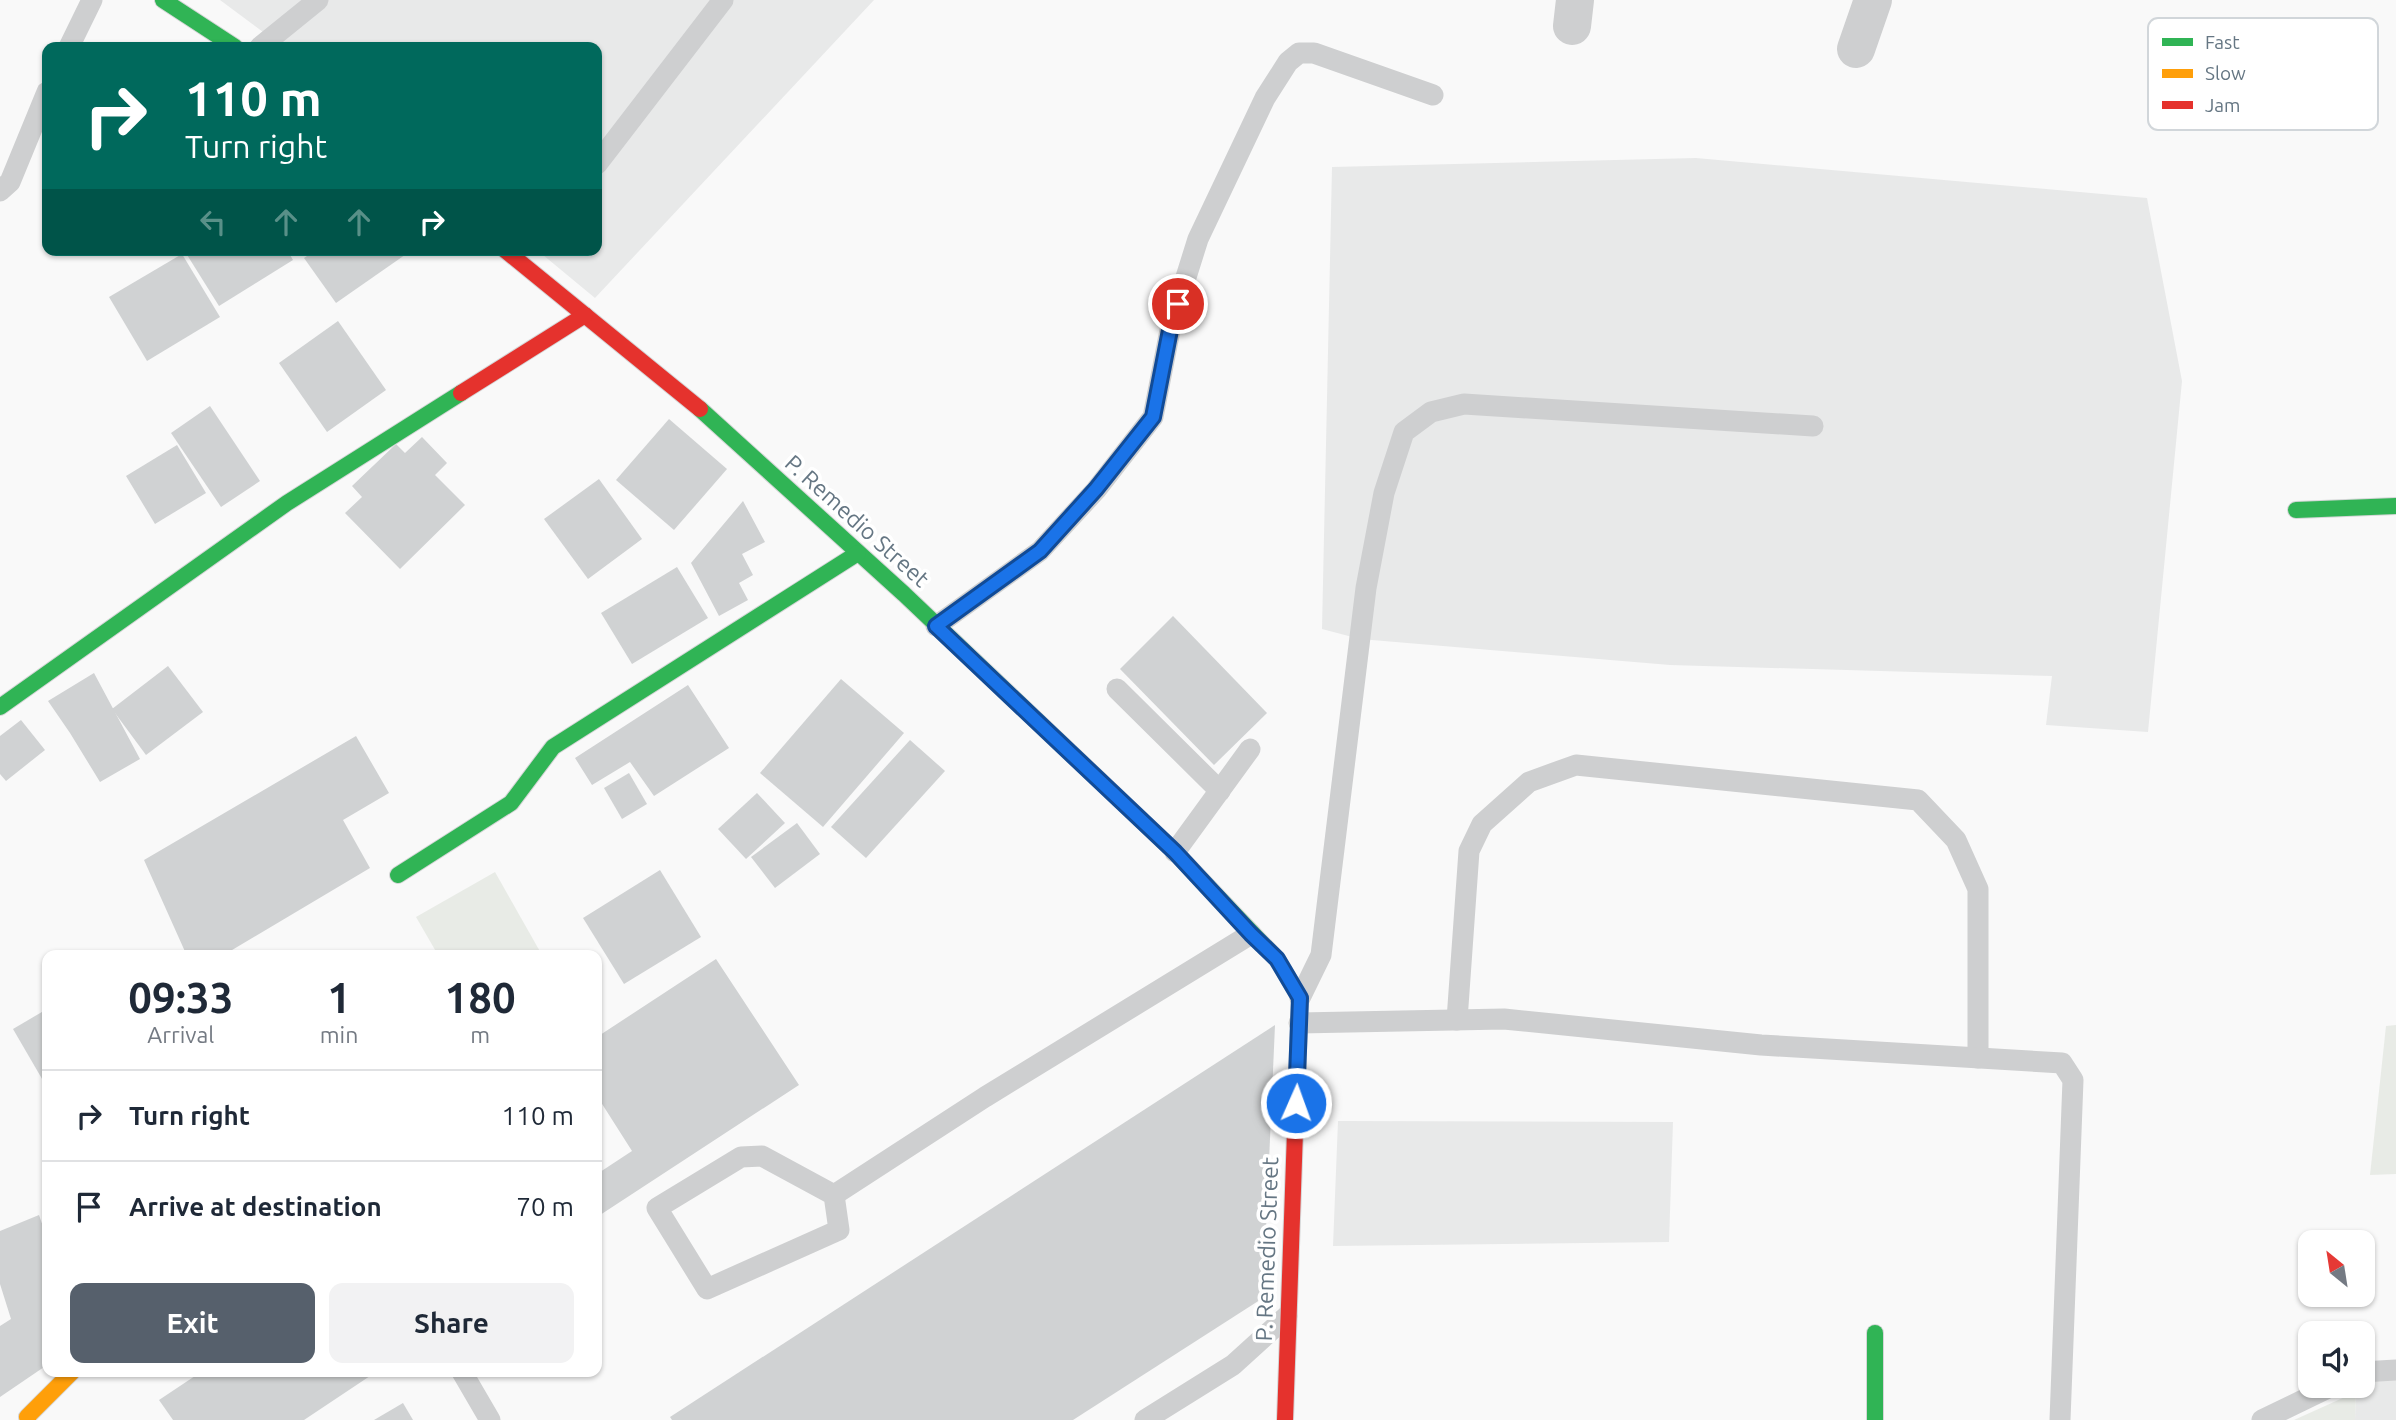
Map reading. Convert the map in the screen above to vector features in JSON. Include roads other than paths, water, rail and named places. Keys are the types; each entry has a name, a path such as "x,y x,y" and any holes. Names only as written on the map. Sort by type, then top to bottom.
{"street":[{"path":"163,0 226,42"},
{"path":"1856,49 1872,0"},
{"name":"P. Remedio Street","path":"534,259 585,315 684,396 936,626 1175,852 1277,959 1300,998 1285,1420"},
{"path":"0,706 287,503 585,315"},
{"path":"2296,510 2396,506"},
{"path":"398,875 511,803 553,747 858,553"},
{"path":"1875,1333 1875,1420"},
{"path":"28,1420 27,1417 67,1377"}],"lane":[{"path":"71,42 92,0"},
{"path":"266,42 318,0"},
{"path":"602,157 723,0"},
{"path":"936,626 1040,551 1096,489 1153,417 1171,325 1198,239 1265,98 1288,62 1299,53 1314,53 1433,95"},
{"path":"0,191 10,182 42,104"},
{"path":"1300,998 1321,955 1366,588 1384,493 1404,432 1431,412 1464,404 1813,426"},
{"path":"1117,689 1220,791"},
{"path":"1175,852 1250,749"},
{"path":"1457,1020 1469,851 1482,824 1530,782 1576,765 1918,800 1956,840 1978,889 1978,1058"},
{"path":"834,1195 1020,1075 1251,934"},
{"path":"1299,1023 1504,1019 1760,1045 2062,1063 2073,1080 2060,1420"},
{"path":"762,1156 834,1195 839,1230 707,1289 657,1208 741,1157 762,1156"},
{"path":"1145,1420 1233,1365 1287,1316"},
{"path":"2375,1371 2396,1370"},
{"path":"465,1377 490,1420"},
{"path":"2262,1420 2307,1398"}]}
